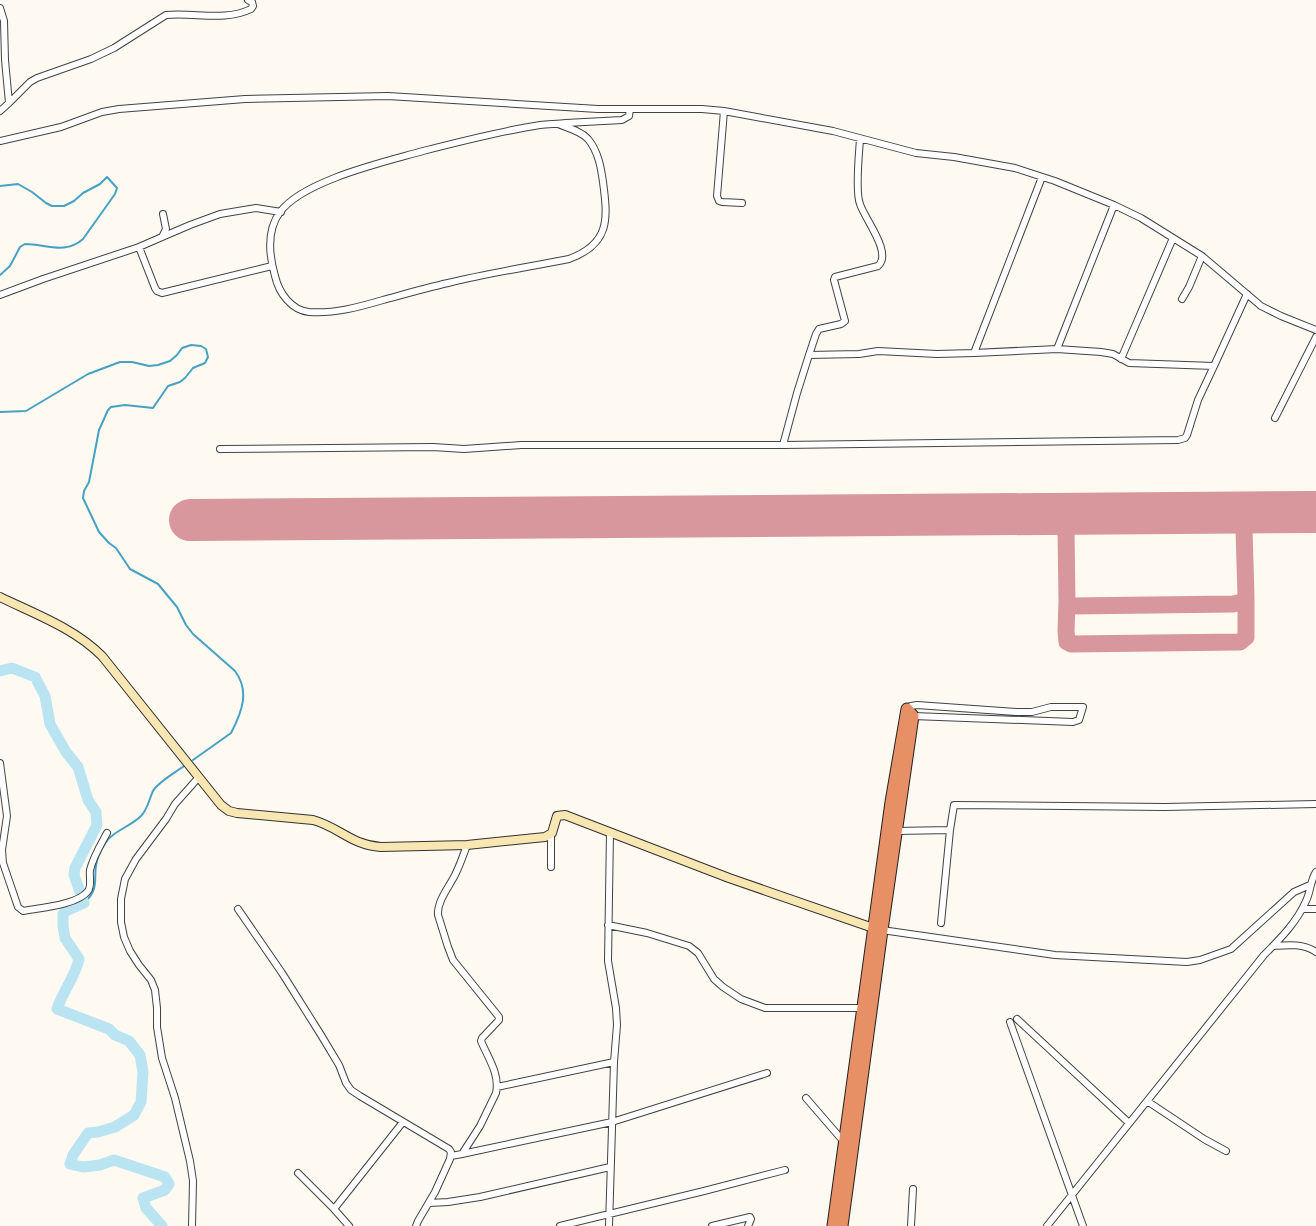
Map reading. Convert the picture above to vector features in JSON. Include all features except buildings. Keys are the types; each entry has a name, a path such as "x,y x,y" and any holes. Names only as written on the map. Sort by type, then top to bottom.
{"highway":[{"path":"885,875 896,831 910,712"},
{"path":"833,1226 844,1179 868,1008 885,875 891,802 910,712"},
{"path":"842,1226 844,1142 868,1008"}],"street":[{"path":"0,111 30,82 37,78 91,59 114,48 166,15 174,14 215,17 236,14 251,9 253,6 252,2 248,0"},
{"path":"0,8 4,21 5,60 9,103"},
{"path":"0,142 61,127 102,112 127,108 245,99 388,96 583,108 702,109 724,112 833,131 916,153 954,157 1015,168 1055,181 1114,205 1141,218 1202,256 1255,302 1269,311 1316,330"},
{"path":"558,124 583,134 588,139 596,150 602,171 606,206 606,222 602,234 597,241 583,254 569,260 449,282 352,309 324,312 305,311 288,301 277,285 272,266 270,238 275,221 289,202 333,178 380,163 474,138 542,125 558,124 622,120 629,116 630,109"},
{"path":"724,112 717,196 719,201 722,202 742,203"},
{"path":"783,445 796,393 816,334 819,329 841,324 845,321 834,280 835,277 878,266 882,261 882,250 874,229 865,217 859,203 860,139"},
{"path":"974,353 1042,178"},
{"path":"1057,348 1114,205"},
{"path":"0,295 140,247 190,225 220,214 256,208 281,212"},
{"path":"162,237 166,228 163,214"},
{"path":"1121,359 1173,238"},
{"path":"140,247 155,288 157,291 162,293 272,266"},
{"path":"1182,299 1189,287 1202,256"},
{"path":"220,449 433,447 464,449 521,445 783,445 1182,440 1187,435 1198,400 1247,294"},
{"path":"1275,418 1316,337"},
{"path":"809,355 859,354 878,351 937,354 974,353 1057,348 1113,354 1129,363 1214,366"},
{"path":"0,597 72,632 92,646 102,656 221,805 229,811 313,820 324,824 357,842 372,846 467,845 539,838 551,835"},
{"path":"917,705 1016,712 1032,712 1051,707 1084,707 1079,720 1073,722 910,712 911,706 917,705"},
{"path":"0,763 7,816 2,850 4,863 18,907 21,910 23,911 64,903 74,900 87,892 89,889 92,865 107,833"},
{"path":"192,1226 192,1181 190,1161 162,1058 157,1027 154,990 150,980 130,951 124,937 121,922 121,899 125,880 136,859 166,819 175,804 199,777"},
{"path":"941,923 953,806 956,805 1165,807 1316,804"},
{"path":"551,868 551,835 557,816 565,815 729,878 878,929 1055,955 1187,962 1200,960 1230,949 1294,892 1310,885"},
{"path":"896,831 950,830"},
{"path":"609,1226 614,1062 617,1025 616,1008 608,961 610,832"},
{"path":"462,1154 480,1126 496,1093 496,1073 481,1041 499,1020 453,960 437,910 444,892 458,869 467,845"},
{"path":"1047,1226 1272,946 1286,932 1303,909 1311,880 1316,872"},
{"path":"238,909 282,973 321,1035 349,1087 360,1096 449,1149 451,1152 451,1156 435,1192 416,1226"},
{"path":"1303,909 1316,909"},
{"path":"608,926 647,933 689,946 698,953 714,979 724,988 741,999 765,1008 868,1008"},
{"path":"1272,946 1291,945 1303,947 1316,952"},
{"path":"1017,1019 1129,1124"},
{"path":"1010,1022 1083,1226"},
{"path":"497,1087 614,1062"},
{"path":"451,1156 612,1122 767,1074"},
{"path":"806,1098 844,1142"},
{"path":"1147,1101 1226,1152"},
{"path":"334,1209 403,1122"},
{"path":"429,1203 448,1202 480,1197 610,1167"},
{"path":"560,1226 785,1170"},
{"path":"298,1173 349,1226"},
{"path":"911,1226 913,1189"},
{"path":"712,1226 750,1217 748,1226"}],"waterway":[{"path":"0,186 18,184 52,206 64,206 74,201 83,193 100,184 107,177 117,188 115,194 83,239 76,244 62,248 25,244 20,247 10,266 0,275"},
{"path":"0,412 26,411 88,374 120,362 132,362 149,366 158,365 170,361 182,348 191,345 201,346 206,349 208,357 205,363 193,368 180,382 168,386 153,408 125,405 111,407 108,410 99,430 89,482 84,491 83,498 99,532 116,548 130,569 158,584 177,607 186,625 193,634 235,671 240,679 243,702 231,733 193,760"},
{"path":"0,671 12,668 35,677 45,696 50,724 66,752 78,767 88,800 96,812 97,825 75,868 74,875 84,903 66,911 63,914 65,938 79,959 75,972 57,1009 109,1029 115,1035 129,1041 140,1055 143,1072 141,1102 134,1115 115,1127 88,1133 73,1155 70,1164 83,1167 100,1165 114,1160 165,1177 169,1184 165,1190 143,1198 146,1208 162,1226"},
{"path":"84,903 93,891 97,862 100,852 107,841 113,835 141,816 155,788 184,766"}],"taxiway":[{"path":"1246,597 1244,529 1249,518 1261,512"},
{"path":"1226,513 1239,520 1244,529"},
{"path":"1046,514 1059,519 1066,531"},
{"path":"1067,601 1066,531 1072,520 1085,514"},
{"path":"1246,597 1246,637 1240,642 1071,644 1067,642 1067,601 1071,606 1233,604 1242,602 1246,597"}],"runway":[{"path":"190,520 1316,512"}]}
